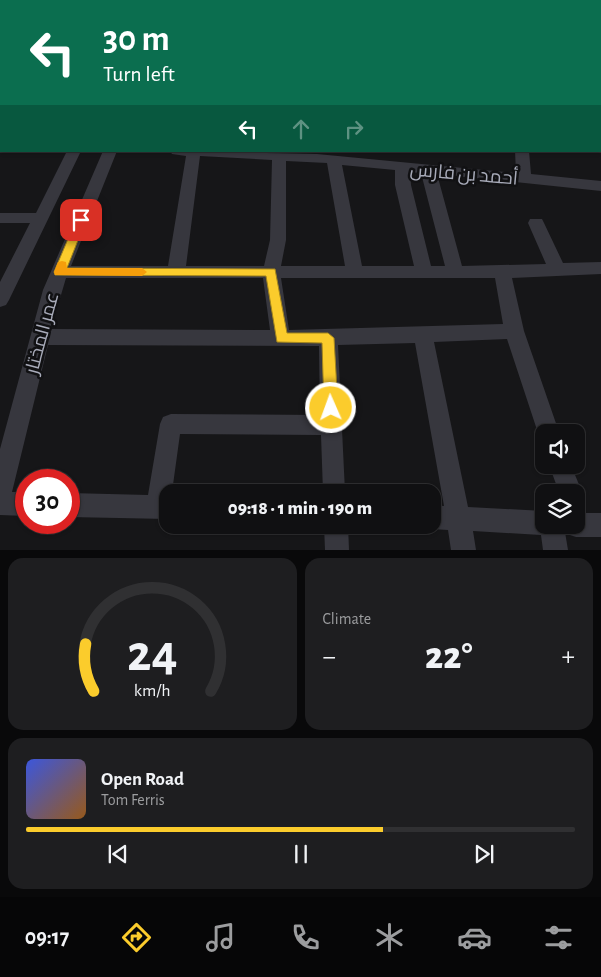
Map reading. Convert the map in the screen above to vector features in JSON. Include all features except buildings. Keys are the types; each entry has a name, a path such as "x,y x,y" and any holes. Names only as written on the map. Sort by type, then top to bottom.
{"street":[{"path":"0,300 74,152"},
{"name":"عمر المختار","path":"0,492 52,290 110,152"},
{"path":"176,272 194,152"},
{"name":"أحمد بن فارس","path":"194,152 258,154 278,157 317,155 334,161 378,158 402,167 598,185"},
{"path":"522,152 524,178"},
{"path":"278,157 278,240 271,272 281,338"},
{"path":"334,161 340,202 355,272"},
{"path":"402,167 403,185 424,272"},
{"path":"428,170 455,272"},
{"path":"598,185 601,202"},
{"path":"0,218 41,218"},
{"path":"536,223 558,270"},
{"path":"59,272 502,272 601,268"},
{"path":"502,272 514,331 545,424"},
{"path":"40,337 328,338 423,336 514,331"},
{"path":"423,336 464,550"},
{"path":"328,338 334,484"},
{"path":"165,484 171,424 332,425"},
{"path":"0,503 15,504"},
{"path":"80,505 159,507"},
{"path":"441,517 535,522"},
{"path":"336,534 337,550"},
{"path":"553,534 556,550"}],"slow traffic":[{"path":"62,265 59,272 142,272"}],"route":[{"path":"81,220 59,272 271,272 281,338 328,338 331,408"}]}
